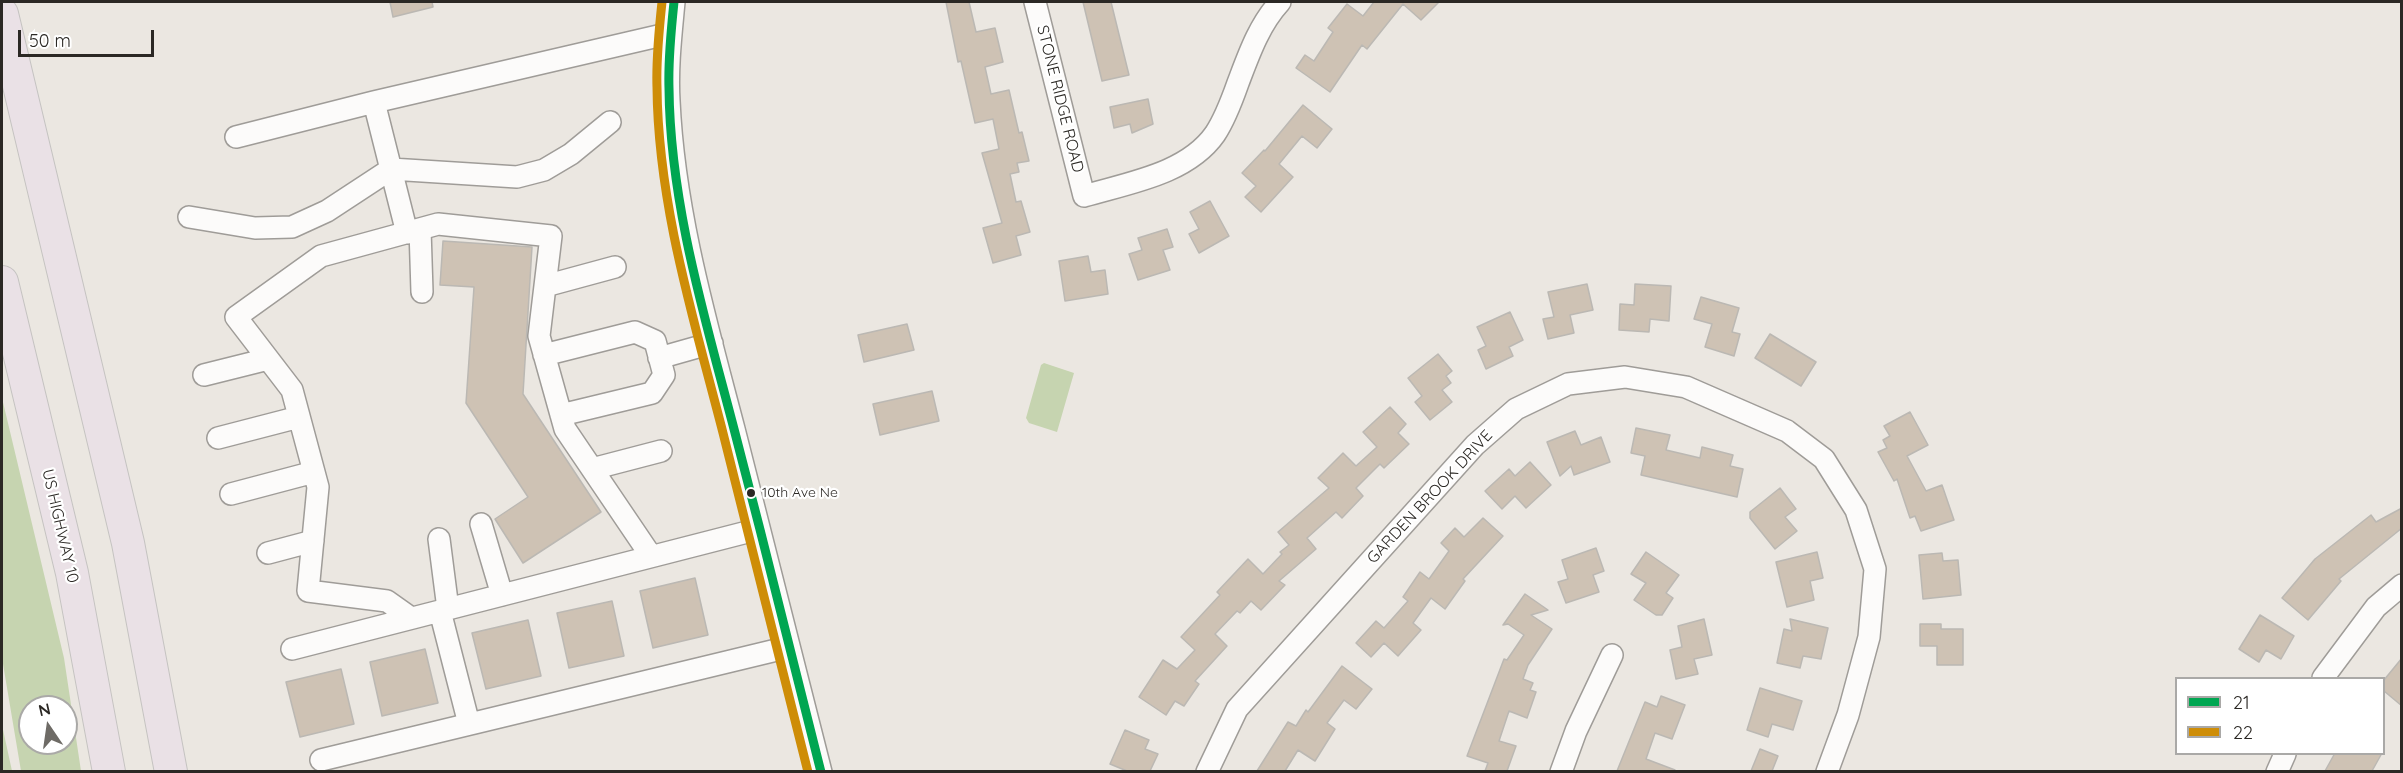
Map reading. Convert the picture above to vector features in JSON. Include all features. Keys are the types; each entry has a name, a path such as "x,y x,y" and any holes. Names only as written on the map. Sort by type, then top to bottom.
{"highway":[{"path":"2,14 12,100 128,543 171,771"},
{"name":"US HIGHWAY 10","path":"2,282 72,573 109,771"}],"street":[{"path":"674,2 669,100 674,161 693,266 821,771"},
{"name":"STONE RIDGE ROAD","path":"1035,2 1084,196 1139,181 1187,161 1215,134 1234,96 1253,44 1268,15 1280,2"},
{"path":"236,137 374,102 671,33"},
{"path":"374,102 391,169 414,231 422,292"},
{"path":"189,217 255,228 292,227 327,211 391,169 517,177 544,170 571,154 610,122"},
{"path":"411,618 387,601 308,591 318,487 292,390 236,317 321,255 438,224 551,236 539,336 565,429 651,556"},
{"path":"545,286 615,267"},
{"path":"544,355 635,332 655,341 664,375 652,393 561,415"},
{"path":"659,358 712,343"},
{"path":"204,375 268,359"},
{"name":"GARDEN BROOK DRIVE","path":"1207,771 1237,709 1475,445 1516,409 1568,384 1625,377 1686,387 1787,431 1824,459 1856,510 1875,568 1869,637 1848,715 1827,771"},
{"path":"218,438 299,417"},
{"path":"592,469 661,451"},
{"path":"231,494 314,472"},
{"path":"482,524 502,595"},
{"path":"292,649 759,529"},
{"path":"439,539 444,610 469,724"},
{"path":"268,553 313,541"},
{"path":"2324,677 2376,607 2402,585"},
{"path":"321,760 789,647"},
{"path":"1561,771 1576,731 1612,655"},
{"path":"2277,771 2283,755"}],"green space":[{"path":"1044,363 1074,373 1057,432 1029,423 1026,418 1041,365"},
{"path":"2,398 64,658 70,695 18,695 18,753 2,658"},
{"path":"2,725 12,771 2,771"},
{"path":"78,751 81,771 21,771 18,755 78,755"}],"building":[{"path":"390,2 432,2 433,7 393,17"},
{"path":"946,2 969,2 976,32 995,28 1003,62 985,67 991,94 1009,90 1019,133 1022,132 1029,161 1017,163 1019,172 1010,174 1016,202 1021,201 1030,232 1016,236 1021,255 993,263 983,228 1002,223 982,153 999,149 993,119 975,123 961,61 958,62"},
{"path":"1083,2 1111,2 1129,75 1102,81"},
{"path":"1374,2 1439,2 1421,20 1403,4 1367,49 1362,45 1330,92 1296,68 1305,55 1314,61 1333,32 1328,28 1347,4 1363,16"},
{"path":"1148,99 1153,124 1132,133 1130,124 1114,128 1110,107"},
{"path":"1303,105 1332,129 1317,148 1302,136 1279,164 1293,177 1261,212 1245,197 1256,186 1242,173 1265,151"},
{"path":"1210,201 1229,236 1199,253 1189,234 1199,229 1190,212"},
{"path":"1167,229 1173,247 1163,250 1170,270 1138,280 1129,254 1142,250 1138,238"},
{"path":"443,241 532,247 523,394 601,512 523,563 495,519 528,497 466,403 474,287 440,285"},
{"path":"1088,256 1091,272 1105,270 1108,294 1065,301 1059,261"},
{"path":"1587,284 1593,310 1570,315 1574,333 1548,339 1543,319 1554,317 1548,292"},
{"path":"1635,284 1671,286 1669,321 1650,319 1649,332 1619,330 1620,304 1634,305"},
{"path":"1701,297 1739,308 1732,332 1740,334 1734,356 1705,347 1712,324 1694,319"},
{"path":"1510,312 1523,340 1509,347 1513,356 1486,369 1478,350 1486,346 1477,327"},
{"path":"907,324 914,350 864,362 858,335"},
{"path":"1770,334 1816,362 1801,386 1755,358"},
{"path":"1438,354 1452,371 1446,376 1451,383 1442,390 1452,402 1430,420 1415,402 1422,396 1408,378"},
{"path":"932,391 939,421 880,435 873,404"},
{"path":"1390,407 1406,424 1398,433 1409,444 1384,468 1380,464 1356,488 1363,496 1342,518 1336,512 1307,538 1316,549 1279,581 1285,585 1261,610 1251,601 1240,613 1237,611 1215,634 1227,646 1195,681 1199,684 1184,706 1175,701 1166,715 1139,697 1163,660 1177,669 1195,650 1181,637 1220,595 1217,592 1248,559 1263,574 1282,554 1280,552 1289,545 1278,532 1329,488 1318,478 1343,453 1356,466 1377,447 1363,432"},
{"path":"1910,412 1928,445 1907,456 1926,491 1942,485 1954,520 1921,531 1915,516 1910,518 1897,479 1894,481 1878,452 1887,448 1883,440 1890,436 1884,426"},
{"path":"1636,428 1670,435 1666,450 1700,458 1702,447 1733,455 1730,466 1743,469 1737,497 1641,475 1645,456 1631,453"},
{"path":"1575,431 1581,445 1601,437 1610,462 1574,475 1571,466 1560,476 1547,442"},
{"path":"1530,462 1551,485 1526,508 1515,496 1502,509 1485,491 1509,469 1515,476"},
{"path":"1780,488 1796,509 1785,517 1797,531 1775,549 1750,518 1750,512"},
{"path":"2402,508 2402,528 2339,579 2341,581 2308,620 2282,598 2315,559 2371,515 2376,522"},
{"path":"1483,518 1503,536 1463,579 1465,581 1445,609 1431,598 1413,623 1421,630 1398,656 1384,643 1371,657 1356,643 1376,621 1384,628 1408,601 1403,597 1420,572 1429,579 1449,551 1441,543 1455,528 1464,537"},
{"path":"1596,548 1604,571 1593,575 1599,592 1566,603 1558,582 1568,579 1562,560"},
{"path":"1646,552 1679,575 1666,593 1673,598 1662,615 1656,615 1634,600 1646,583 1631,574"},
{"path":"1817,552 1823,578 1810,581 1814,600 1787,607 1776,562"},
{"path":"1942,553 1943,561 1958,560 1961,595 1923,599 1919,555"},
{"path":"695,578 708,635 653,648 640,591"},
{"path":"1525,594 1548,610 1531,615 1552,629 1528,665 1523,679 1533,683 1530,690 1536,692 1527,718 1509,711 1499,741 1516,746 1507,771 1485,771 1488,763 1467,756 1504,659 1507,660 1524,635 1508,624 1503,625"},
{"path":"612,601 624,656 569,668 557,613"},
{"path":"2260,615 2294,636 2281,659 2266,650 2259,662 2239,649"},
{"path":"1704,619 1712,655 1694,659 1698,674 1676,679 1670,650 1682,647 1678,626"},
{"path":"1790,619 1828,628 1821,659 1803,656 1800,668 1777,663 1784,629 1792,631"},
{"path":"528,620 541,676 486,689 472,633"},
{"path":"1920,624 1941,624 1941,629 1963,629 1963,665 1937,665 1937,646 1920,646"},
{"path":"425,649 438,703 382,716 370,662"},
{"path":"2402,658 2402,706 2385,692 2385,679"},
{"path":"1342,666 1372,689 1356,709 1344,700 1327,723 1335,729 1315,761 1298,750 1285,771 1257,771 1288,722 1296,726"},
{"path":"341,669 354,724 300,737 286,682"},
{"path":"1760,688 1802,701 1793,730 1772,724 1768,737 1747,730"},
{"path":"1661,696 1685,705 1672,739 1655,733 1646,759 1675,770 1617,771 1645,702 1657,707"},
{"path":"1125,730 1149,740 1145,749 1158,754 1150,771 1127,771 1110,764"},
{"path":"1760,749 1778,756 1772,771 1751,771"},
{"path":"2334,755 2381,755 2372,771 2325,771"}],"transit line":[{"name":"22","path":"662,2 657,55 657,87 659,131 671,219 690,305 808,772"},
{"name":"21","path":"674,2 669,56 669,88 671,131 682,218 701,303 821,772"}],"place":[{"name":"10th Ave Ne","path":"751,493"}]}
